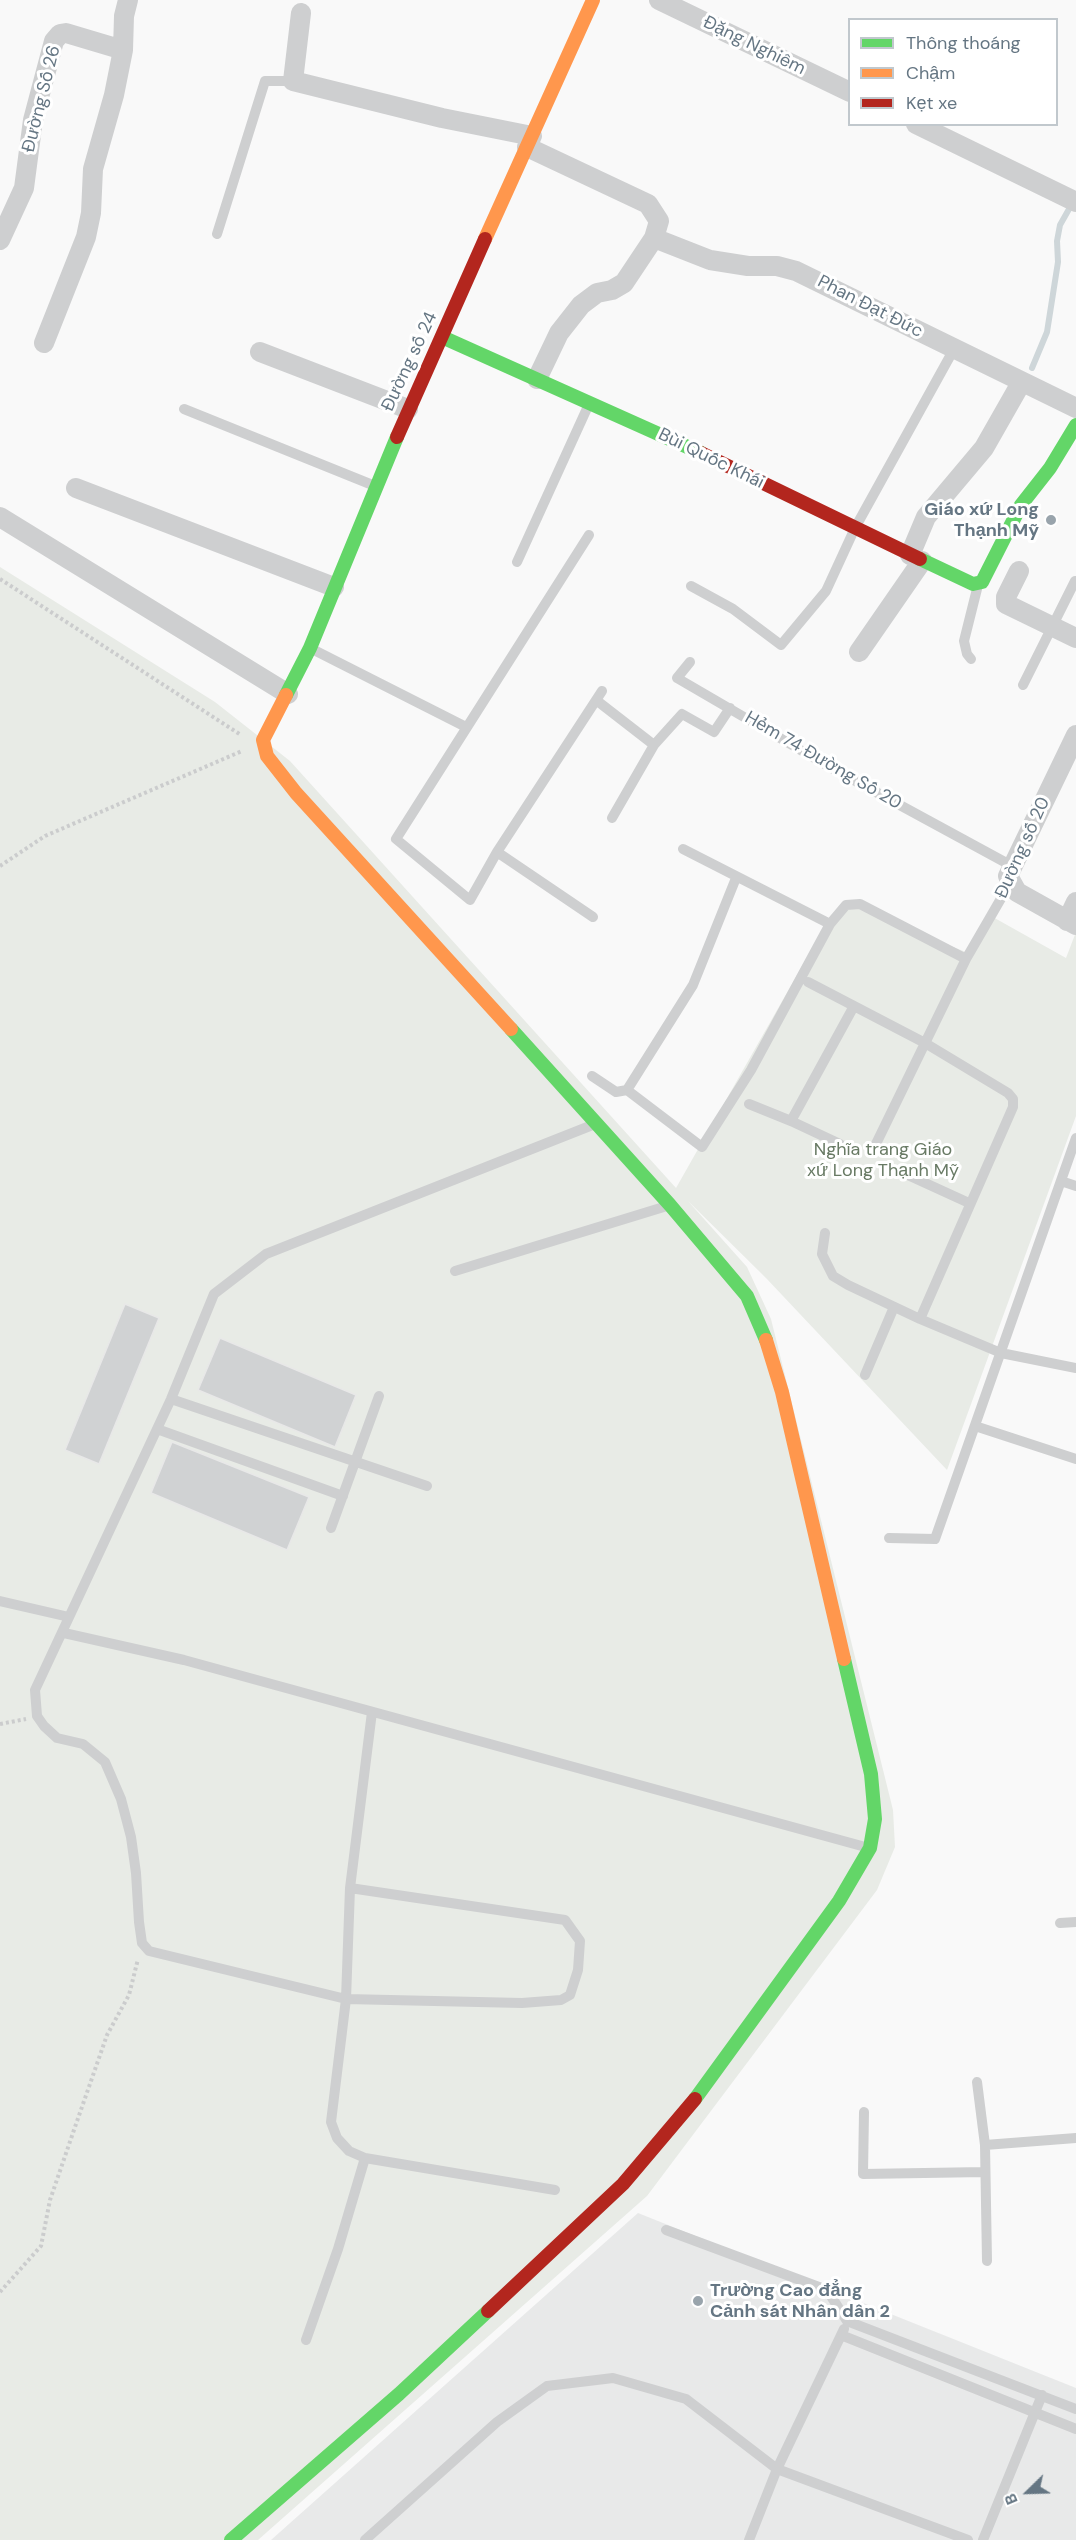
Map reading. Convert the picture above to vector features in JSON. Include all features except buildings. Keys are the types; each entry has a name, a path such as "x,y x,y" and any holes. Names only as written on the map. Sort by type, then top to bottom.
{"street":[{"path":"44,343 86,237 91,213 93,169 114,95 123,50 124,16 128,0"},
{"name":"Đường số 24","path":"261,744 310,648 408,409 593,0"},
{"name":"Đặng Nghiêm","path":"659,0 848,92"},
{"path":"301,13 293,81 529,141 648,204 659,221 654,237 624,283 612,290 597,293 581,305 559,333 537,379"},
{"name":"Đường Số 26","path":"0,240 24,188 33,120 54,41 60,34 66,33 123,50"},
{"path":"920,126 1068,198"},
{"name":"Phan Đạt Đức","path":"654,237 710,260 748,266 777,266 796,271 1076,408"},
{"name":"Bùi Quốc Khái","path":"442,337 590,403 916,558 978,585"},
{"path":"260,352 408,409"},
{"path":"859,652 916,558 926,518 984,448 1019,382"},
{"path":"978,585 1021,505 1050,468 1076,425"},
{"path":"76,488 334,587"},
{"path":"0,517 288,694"},
{"path":"1019,571 1006,597 1006,604 1076,638"},
{"name":"Đường số 20","path":"1011,874 1076,735"},
{"path":"231,2540 399,2394 623,2184 699,2094 838,1901 870,1848 875,1819 871,1774 782,1392 761,1324 747,1296 670,1205 296,793 267,756 261,744"},
{"path":"1011,874 1017,892 1071,923 1076,902"}],"lane":[{"path":"217,234 265,81 293,81"},
{"path":"691,586 733,609 781,645 826,591 855,528 954,349"},
{"path":"517,562 590,403"},
{"path":"183,409 375,486"},
{"path":"589,535 396,839 470,900 497,852 599,696 654,745 612,818"},
{"path":"1023,685 1075,581"},
{"path":"971,658 967,654 964,641 978,585"},
{"path":"310,648 466,727"},
{"path":"690,662 677,678 730,708"},
{"name":"Hẻm 74 Đường Số 20","path":"654,745 682,714 714,732 730,708 1011,874"},
{"path":"683,849 735,878 830,924"},
{"path":"497,852 593,916"},
{"name":"Đường số 20","path":"873,1150 966,959 1011,874"},
{"path":"627,1090 693,985 735,878"},
{"path":"592,1076 616,1092 627,1090 702,1147 752,1071 830,924 846,905 860,904 966,959"},
{"path":"808,982 925,1043 1008,1093 1013,1099 1013,1107 920,1319"},
{"path":"790,1121 854,1006"},
{"path":"749,1104 840,1144"},
{"path":"350,1888 565,1920 580,1941 578,1970 570,1995 561,2001 471,2003 346,1998 149,1952 142,1943 131,1837 121,1799 105,1762 83,1744 57,1738 37,1716 35,1690 41,1672 64,1633 69,1617 171,1400 214,1294 266,1254 595,1124"},
{"path":"889,1538 935,1539 1076,1138"},
{"path":"899,1171 969,1203"},
{"path":"1061,1181 1076,1186"},
{"path":"455,1271 670,1205"},
{"path":"825,1233 822,1254 833,1276 920,1319 1001,1353 1076,1368"},
{"path":"865,1375 894,1306"},
{"path":"331,1528 379,1396"},
{"path":"171,1400 427,1486"},
{"path":"975,1426 1076,1459"},
{"path":"157,1429 343,1496"},
{"path":"0,1601 69,1617"},
{"path":"64,1633 184,1660 870,1848"},
{"path":"372,1712 350,1888 346,1998 331,2122 337,2138 349,2151 365,2158 555,2190"},
{"path":"1060,1923 1076,1922"},
{"path":"977,2082 985,2145 987,2260"},
{"path":"864,2112 863,2175 985,2172"},
{"path":"985,2145 1076,2138"},
{"path":"306,2340 338,2249 365,2158"},
{"path":"666,2230 827,2290 848,2321 1076,2409"},
{"path":"749,2540 777,2469 848,2321"},
{"path":"841,2335 1076,2429"},
{"path":"365,2540 497,2422 547,2386 613,2378 686,2399 777,2469 968,2540"},
{"path":"983,2540 1042,2395"}],"path":[{"path":"0,579 261,744"},
{"path":"0,866 45,836 261,744"},
{"path":"0,1724 37,1716"},
{"path":"0,2292 41,2246 54,2190 107,2035 129,1995 142,1943"}],"shaded area":[{"name":"Trường Cao đẳng Cảnh sát Nhân dân 2","path":"638,2213 1076,2388 1076,2540 271,2540"}],"green space":[{"name":"Nghĩa trang Giáo xứ Long Thạnh Mỹ","path":"0,567 215,702 290,761 676,1188 831,915 850,905 973,955 991,916 1066,958 1076,932 1076,1116 947,1470 766,1278 688,1201 747,1267 771,1319 893,1810 895,1847 877,1890 647,2196 258,2540 0,2540"}],"waterway":[{"path":"1032,368 1047,332 1058,262 1057,241 1060,225 1073,202"}],"traffic: fast":[{"path":"442,337 701,453"},
{"path":"920,559 973,584 982,582 1021,505 1050,468 1076,425"},
{"path":"286,695 310,648 397,437"},
{"path":"511,1029 670,1205 747,1296 766,1340"},
{"path":"695,2099 839,1901 870,1848 875,1819 871,1774 844,1659"},
{"path":"231,2540 399,2394 488,2311"}],"traffic: slow":[{"path":"485,239 593,0"},
{"path":"286,695 263,740 267,756 296,793 511,1029"},
{"path":"766,1340 782,1392 844,1659"}],"traffic: jam":[{"path":"397,437 485,239"},
{"path":"701,453 920,559"},
{"path":"488,2311 623,2184 695,2099"}],"place":[{"name":"Giáo xứ Long Thạnh Mỹ","path":"1051,520"},
{"name":"Trường Cao đẳng Cảnh sát Nhân dân 2","path":"698,2301"}]}
